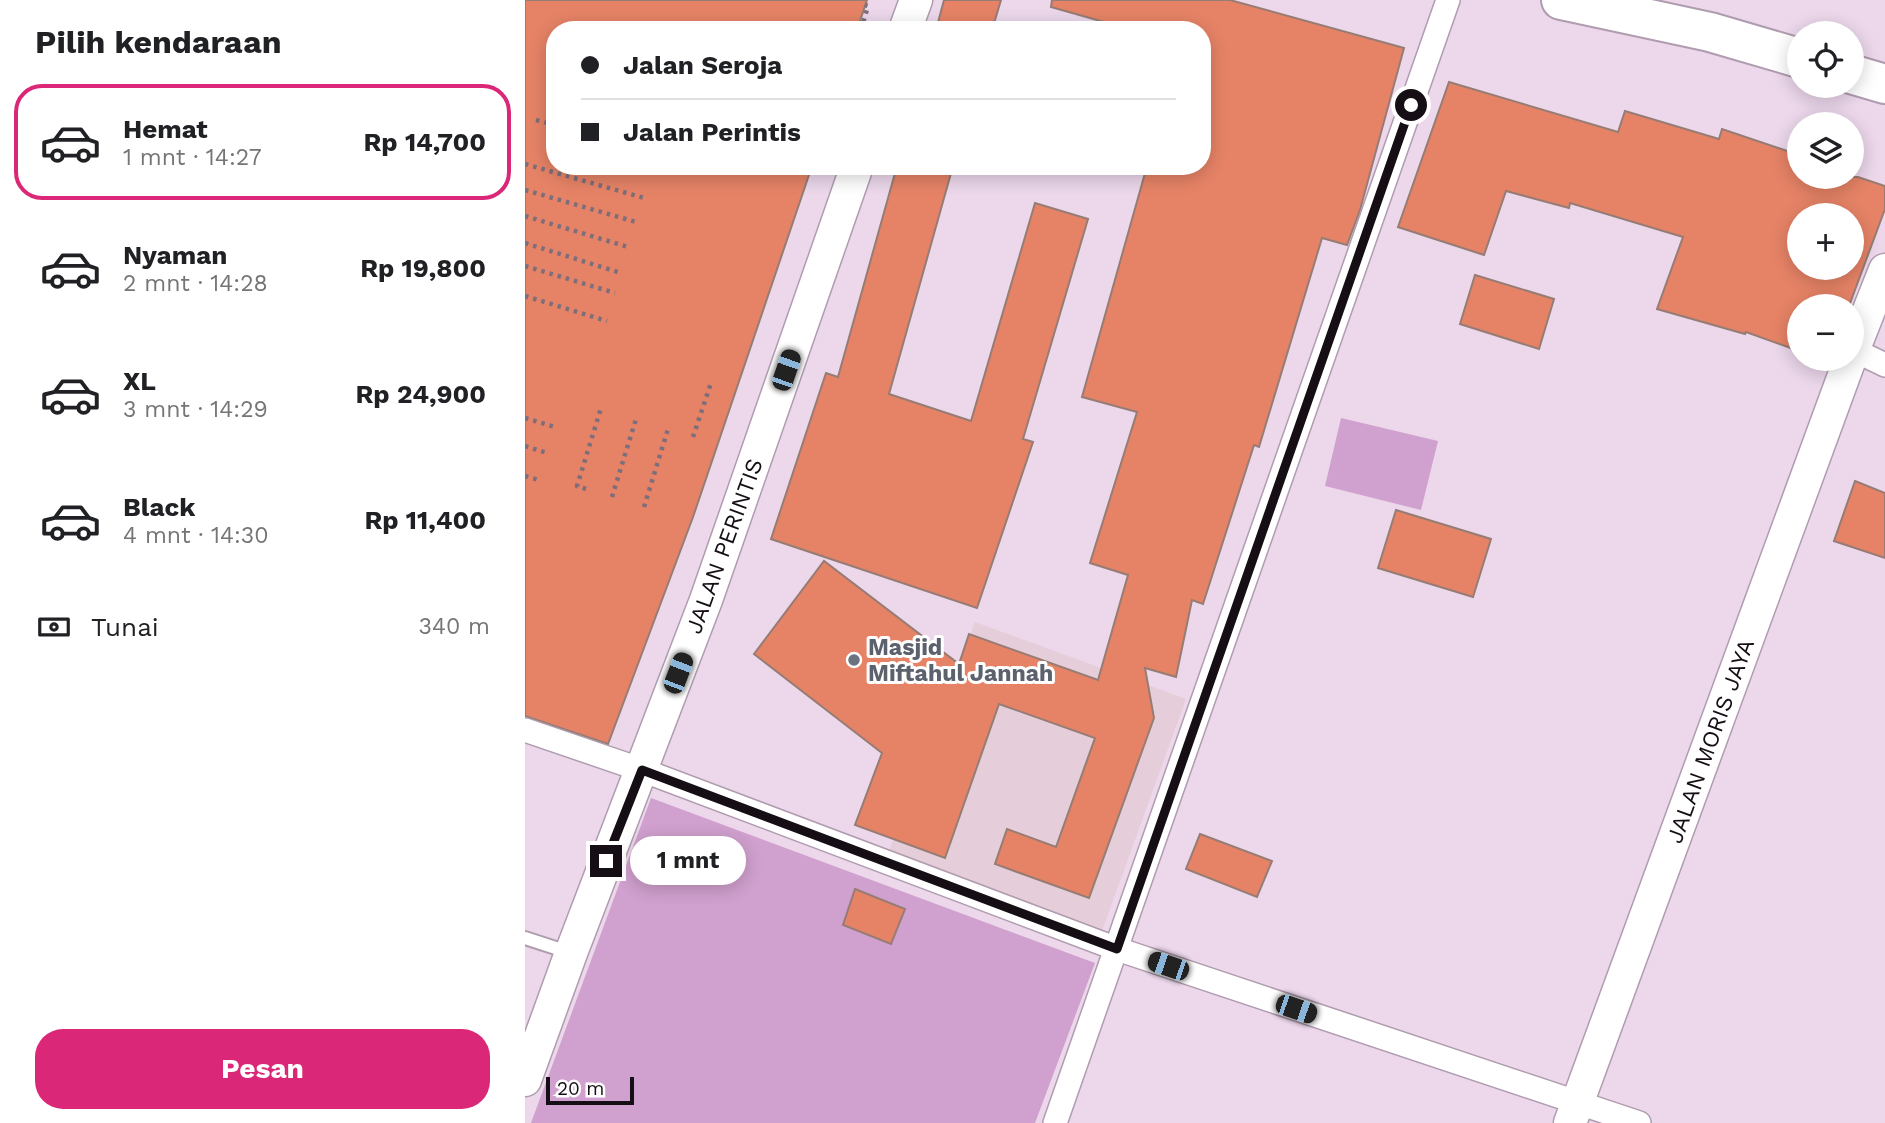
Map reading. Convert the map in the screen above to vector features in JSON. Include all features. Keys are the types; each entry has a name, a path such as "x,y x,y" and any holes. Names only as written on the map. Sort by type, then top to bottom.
{"highway":[{"path":"1561,0 1710,32 1787,54"},
{"path":"1864,78 1885,84"}],"street":[{"path":"908,21 916,0"},
{"path":"1055,1123 1448,0"},
{"name":"JALAN PERINTIS","path":"525,1080 706,600 854,175"},
{"name":"JALAN MORIS JAYA","path":"1864,324 1885,270"},
{"path":"1864,359 1885,365"},
{"name":"JALAN MORIS JAYA","path":"1574,1113 1846,371"},
{"path":"525,730 642,770 1117,949 1574,1113 1639,1123"}],"lane":[{"path":"525,938 571,953"}],"path":[{"path":"864,21 868,6 865,5"},
{"path":"536,120 546,123"},
{"path":"525,164 546,170"},
{"path":"564,175 644,198"},
{"path":"525,190 636,222"},
{"path":"525,216 628,247"},
{"path":"525,243 621,273"},
{"path":"525,266 615,293"},
{"path":"525,296 607,321"},
{"path":"693,436 711,383"},
{"path":"586,489 577,486 601,408"},
{"path":"525,418 555,427"},
{"path":"612,497 636,419"},
{"path":"644,507 668,429"},
{"path":"525,446 547,453"},
{"path":"525,476 539,480"}],"shaded area":[{"path":"1341,418 1438,441 1421,510 1325,486"},
{"path":"975,622 1186,699 1098,942 885,862"},
{"path":"651,798 1095,963 1035,1123 531,1123"}],"building":[{"path":"525,0 867,0 860,21 546,21 546,175 809,175 693,517 608,744 525,716"},
{"path":"944,0 1001,0 995,21 938,21"},
{"path":"1052,0 1230,0 1404,48 1360,210 1347,245 1322,238 1259,447 1254,445 1203,604 1192,600 1176,677 1145,668 1154,718 1089,898 995,864 1007,829 1056,847 1095,738 999,704 945,858 855,825 882,753 754,654 824,561 959,664 969,634 1098,680 1128,575 1090,563 1137,412 1082,397 1144,175 1211,175 1211,21 1100,21 1051,7"},
{"path":"1449,82 1618,132 1625,111 1719,139 1722,129 1787,151 1787,189 1864,189 1864,179 1885,186 1885,209 1864,266 1864,203 1787,203 1787,280 1859,280 1853,294 1787,294 1787,347 1746,332 1745,334 1657,309 1683,237 1570,203 1569,208 1506,191 1484,255 1398,227"},
{"path":"894,175 950,175 889,394 971,421 1035,203 1088,219 1023,439 1033,442 977,608 771,539 826,373 838,377"},
{"path":"1475,275 1554,299 1539,349 1460,324"},
{"path":"1855,481 1885,493 1885,558 1834,541"},
{"path":"1396,510 1491,539 1473,597 1378,568"},
{"path":"1200,834 1272,861 1257,897 1186,869"},
{"path":"855,889 905,909 891,944 843,925"}],"place":[{"name":"Masjid Miftahul Jannah","path":"854,660"}],"route":[{"path":"606,861 642,770 1117,949 1411,105"}]}
